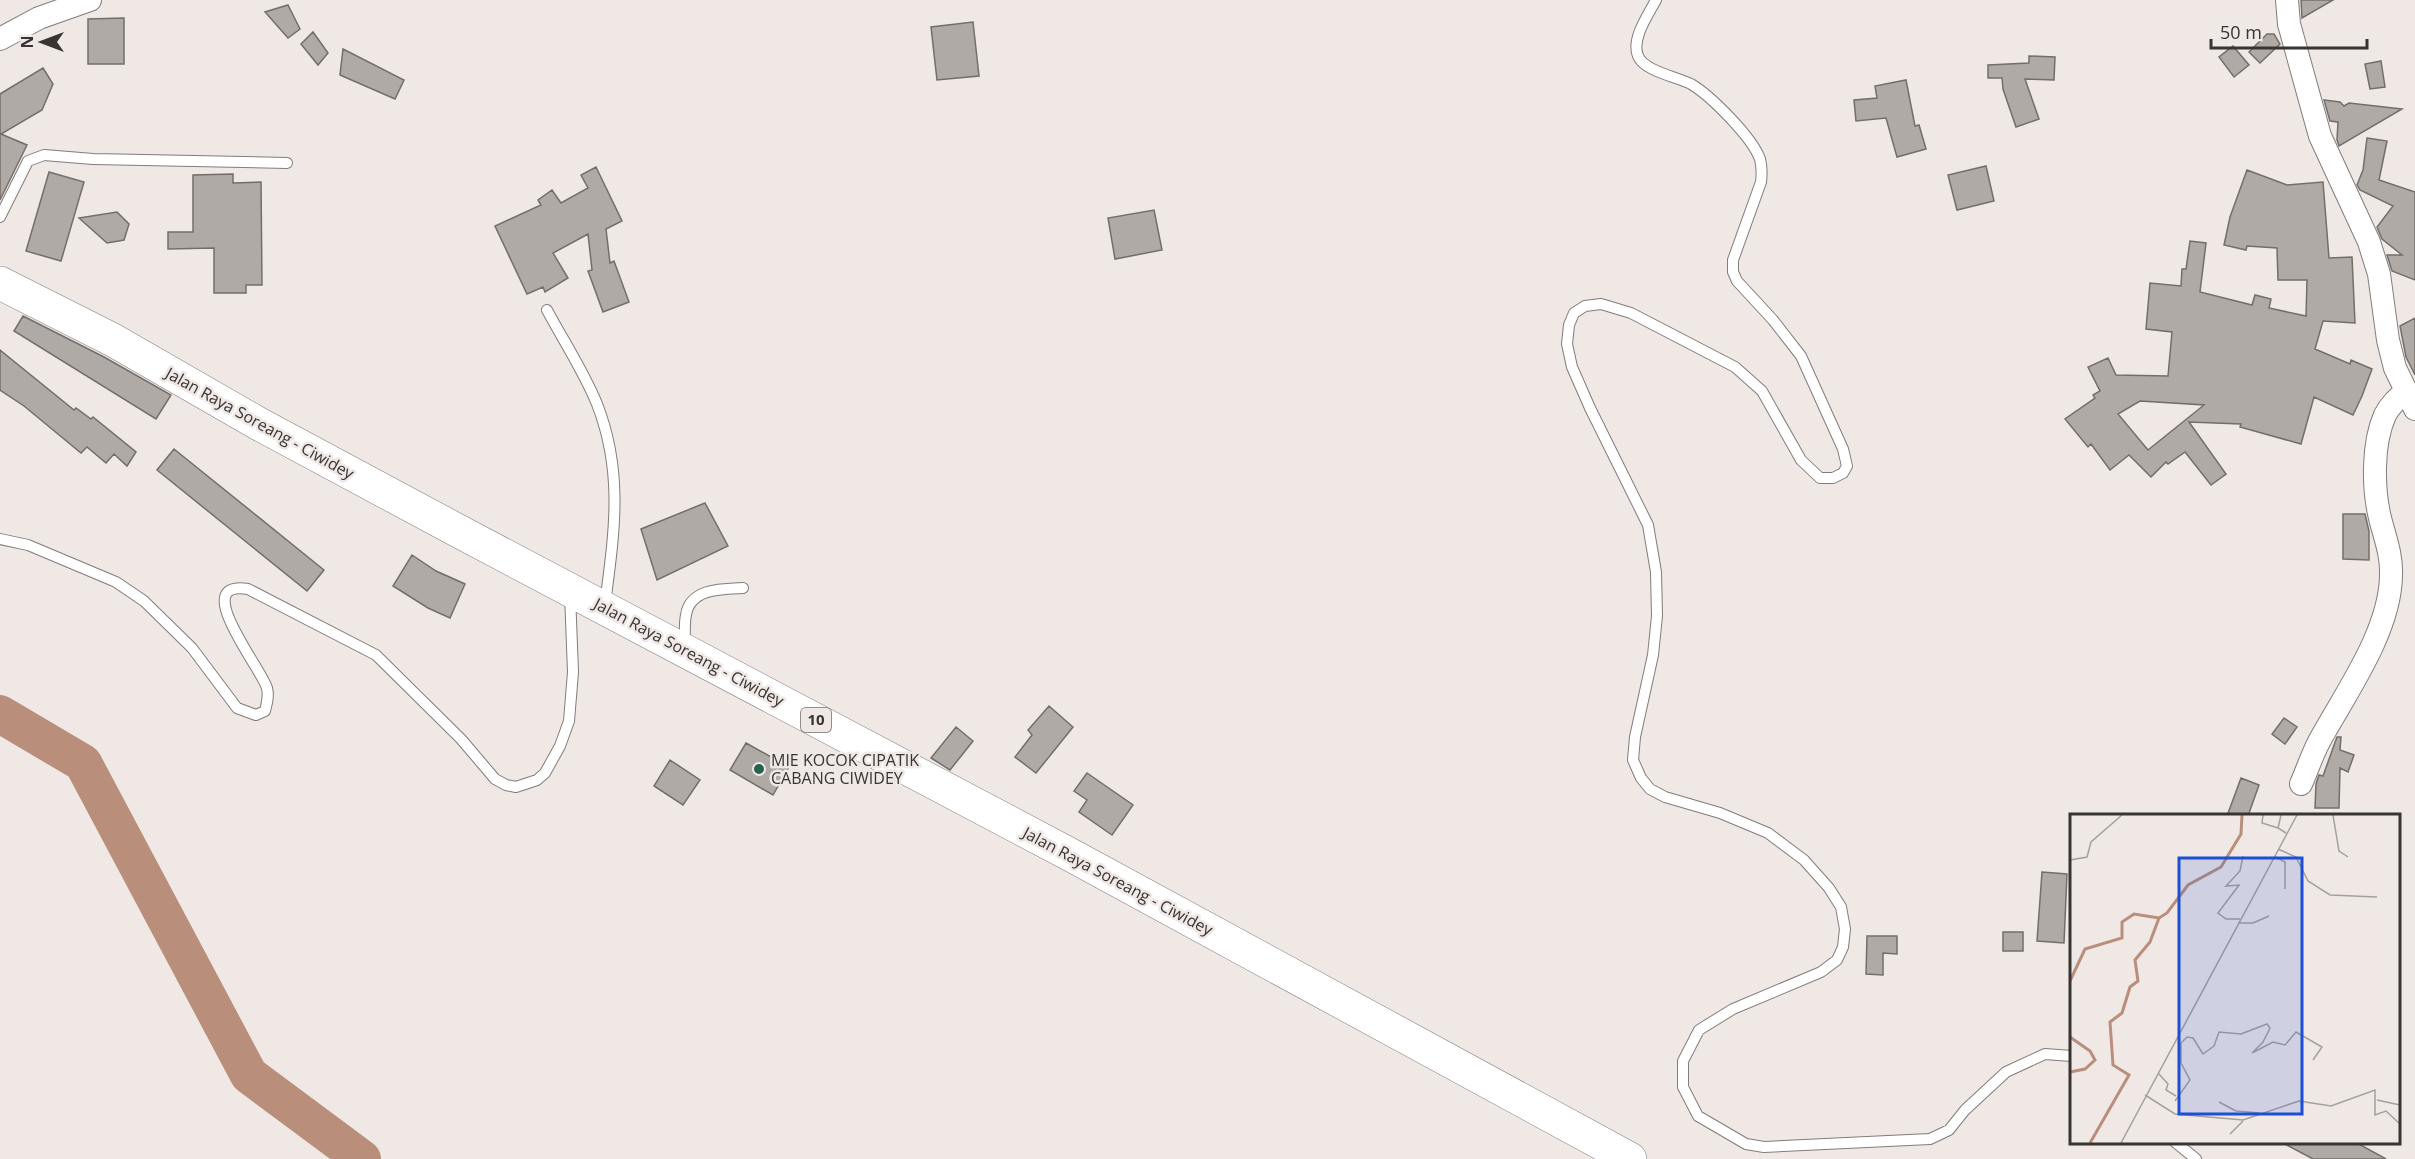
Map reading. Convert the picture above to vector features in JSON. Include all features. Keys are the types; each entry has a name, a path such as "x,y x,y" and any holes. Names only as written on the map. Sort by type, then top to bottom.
{"highway":[{"name":"Jalan Raya Soreang - Ciwidey","path":"0,283 113,340 280,435 1069,854 1630,1159"}],"street":[{"path":"0,39 39,18 90,0"},
{"path":"2287,0 2289,24 2320,136 2369,242 2379,274 2388,340 2395,368 2410,400 2394,401 2385,416 2378,446 2374,485 2380,519 2389,548 2391,578 2383,617 2355,681 2320,740 2301,784"}],"lane":[{"path":"1656,0 1638,37 1636,50 1639,59 1649,67 1691,84 1708,98 1748,140 1759,158 1762,170 1761,182 1733,260 1733,272 1737,281 1773,320 1801,356 1844,448 1847,466 1844,473 1820,478 1801,460 1762,391 1735,367 1631,313 1601,304 1585,306 1574,314 1569,325 1568,345 1572,367 1648,525 1656,572 1658,616 1653,655 1638,719 1633,760 1641,778 1650,789 1665,797 1720,813 1768,832 1804,860 1829,888 1841,907 1845,929 1843,947 1837,960 1821,972 1733,1009 1699,1030 1683,1061 1683,1087 1698,1116 1746,1144 1764,1147 1930,1139 1949,1130 1965,1110 2006,1072 2045,1054 2070,1056"},
{"path":"0,217 28,161 44,154 93,159 287,162"},
{"path":"547,310 597,403 612,458 616,517 605,608"},
{"path":"0,539 28,545 116,582 144,601 192,648 237,708 256,715 265,711 268,700 267,688 261,673 228,620 224,607 224,597 228,591 238,587 248,589 376,655 461,739 495,779 516,787 537,780 545,772 560,746 569,720 573,672 569,588"},
{"path":"685,651 686,613 694,601 703,593 715,589 742,588"},
{"path":"2176,1144 2196,1159"}],"building":[{"path":"2301,0 2333,0 2302,18"},
{"path":"288,5 300,29 288,38 265,12"},
{"path":"124,18 124,64 88,64 88,19"},
{"path":"973,22 979,76 937,80 931,27"},
{"path":"313,32 328,53 318,65 301,44"},
{"path":"2267,34 2274,34 2280,44 2260,63 2249,52"},
{"path":"2233,46 2249,65 2234,77 2219,57"},
{"path":"343,49 404,80 395,99 340,75"},
{"path":"2029,56 2055,57 2054,80 2025,79 2039,119 2016,127 2003,89 2002,78 1988,78 1988,65 2029,63"},
{"path":"2381,61 2385,87 2370,89 2365,64"},
{"path":"43,68 53,84 42,110 1,134 27,145 0,200 0,94"},
{"path":"1906,80 1915,126 1919,125 1926,149 1897,157 1886,118 1856,121 1854,100 1877,98 1875,86"},
{"path":"2324,100 2340,102 2344,106 2349,103 2402,109 2339,146 2338,122 2330,121"},
{"path":"2367,138 2387,141 2379,180 2415,192 2415,280 2392,271 2387,255 2402,255 2382,239 2377,227 2393,206 2360,190 2357,185 2363,170"},
{"path":"1986,166 1994,201 1957,210 1948,175"},
{"path":"596,167 622,221 606,229 610,263 614,261 629,302 603,312 588,271 592,270 588,234 553,253 568,278 545,292 543,287 527,294 495,226 541,205 538,200 552,190 561,203 588,188 581,175"},
{"path":"2247,170 2287,185 2323,182 2329,258 2352,257 2355,323 2323,321 2315,349 2350,364 2351,360 2372,369 2353,415 2314,397 2301,444 2240,427 2241,424 2189,422 2226,474 2211,485 2185,452 2168,464 2166,462 2151,477 2129,455 2110,470 2091,444 2088,447 2065,419 2095,398 2093,395 2100,391 2088,367 2108,358 2116,375 2168,376 2172,332 2146,329 2150,283 2181,286 2182,269 2186,269 2190,241 2206,243 2200,292 2252,305 2255,295 2271,299 2269,308 2306,316 2307,280 2278,280 2277,248 2247,246 2246,250 2224,245 2230,217","holes":["2140,401 2204,405 2148,450 2118,414"]},
{"path":"49,172 84,182 61,261 26,251"},
{"path":"233,174 233,183 261,182 262,285 246,285 246,293 214,293 214,248 168,249 168,232 193,232 193,175"},
{"path":"1154,210 1162,250 1115,259 1108,218"},
{"path":"117,212 129,224 124,240 107,243 79,218"},
{"path":"23,316 104,357 171,395 156,419 14,331"},
{"path":"2415,318 2415,375 2406,357 2400,326"},
{"path":"0,350 74,410 76,408 91,419 93,417 136,452 127,466 114,454 106,463 87,447 81,453 24,406 0,390"},
{"path":"174,449 324,570 307,591 157,470"},
{"path":"705,503 728,546 657,580 641,529"},
{"path":"2343,514 2365,514 2369,531 2369,560 2343,559"},
{"path":"412,555 436,571 465,584 450,618 428,608 393,586"},
{"path":"1049,706 1073,727 1036,773 1015,757 1032,735 1028,730"},
{"path":"2284,718 2297,727 2285,744 2272,734"},
{"path":"956,727 973,741 950,770 931,758"},
{"path":"2337,737 2341,737 2340,750 2354,755 2348,772 2340,768 2339,808 2315,808 2316,784 2319,775 2323,776"},
{"name":"MIE KOCOK CIPATIK CABANG CIWIDEY","path":"746,743 789,767 773,795 730,770"},
{"path":"670,760 700,780 683,805 654,786"},
{"path":"1087,773 1133,805 1112,835 1079,812 1087,800 1074,791"},
{"path":"2241,778 2259,785 2249,814 2228,814"},
{"path":"2042,872 2067,874 2064,943 2037,941"},
{"path":"2003,932 2023,932 2023,951 2003,951"},
{"path":"1867,936 1897,936 1897,954 1883,953 1883,975 1866,974"},
{"path":"2285,1144 2359,1144 2386,1159 2313,1159"}],"waterway":[{"path":"0,714 83,763 249,1075 362,1159"}],"place":[{"name":"MIE KOCOK CIPATIK CABANG CIWIDEY","path":"759,769"}]}
